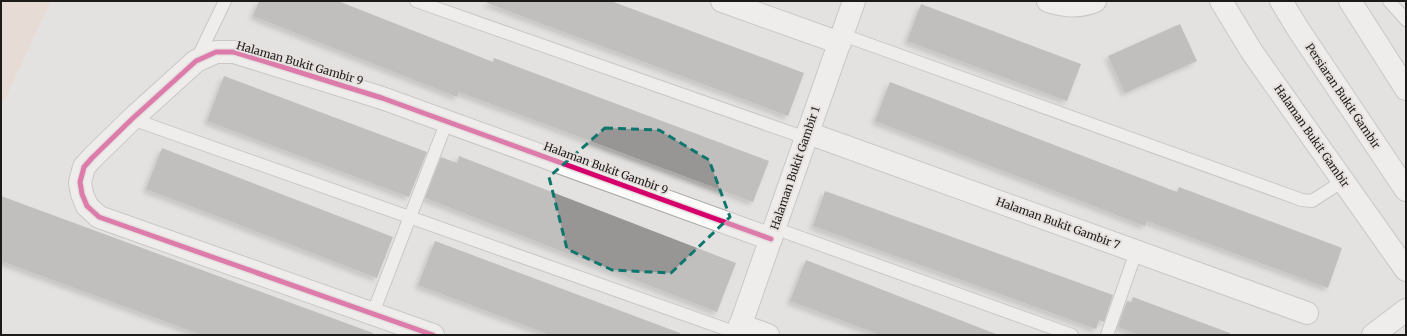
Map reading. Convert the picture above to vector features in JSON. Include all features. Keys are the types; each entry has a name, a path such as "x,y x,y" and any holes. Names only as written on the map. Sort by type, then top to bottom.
{"street":[{"path":"722,1 841,39"},
{"name":"Halaman Bukit Gambir 1","path":"738,331 854,1"},
{"path":"1048,1 1071,6 1088,4 1095,1"},
{"name":"Halaman Bukit Gambir","path":"1221,1 1252,52 1406,270"},
{"name":"Persiaran Bukit Gambir","path":"1281,1 1298,29 1406,190"},
{"path":"1350,1 1406,89"},
{"name":"Halaman Bukit Gambir 9","path":"432,335 99,217 87,206 82,194 80,182 84,167 132,119 196,61 216,52 234,52 382,98 772,234"},
{"name":"Halaman Bukit Gambir 7","path":"807,135 1307,313"},
{"path":"1373,335 1406,310"},
{"path":"738,331 768,335"}],"lane":[{"path":"196,61 225,1"},
{"path":"416,1 807,135"},
{"path":"1389,1 1406,20"},
{"path":"841,39 1302,200 1312,201 1343,180"},
{"path":"132,119 738,331"},
{"path":"373,313 447,121"},
{"path":"772,234 1072,335"},
{"path":"1107,335 1136,252"}],"highlighted area":[{"path":"605,128 659,130 709,160 730,217 671,273 612,270 567,249 549,177"}],"shaded area":[{"path":"1,1 51,1 1,108"}],"building":[{"path":"259,1 338,1 493,62 494,58 769,161 753,202 459,92 457,97 253,16"},
{"path":"487,1 611,1 804,73 788,116 487,3"},
{"path":"921,4 1081,64 1067,101 907,41"},
{"path":"1180,24 1197,61 1125,93 1108,56"},
{"path":"224,76 427,152 409,197 207,121"},
{"path":"890,82 1177,192 1179,187 1342,248 1328,288 1147,221 1145,226 875,121"},
{"path":"162,148 393,237 377,278 146,189"},
{"path":"459,156 736,263 717,312 425,198 441,157 457,163"},
{"path":"825,191 1113,295 1104,322 1099,320 1096,329 813,226"},
{"path":"1,196 373,333 372,335 202,335 1,261"},
{"path":"435,241 680,333 680,335 550,335 418,285"},
{"path":"806,260 996,335 880,335 790,301"},
{"path":"1133,297 1230,333 1230,335 1140,335 1118,327 1127,301 1131,302"}],"cycle path":[{"path":"433,335 99,217 87,206 82,194 80,182 84,167 132,119 196,61 216,52 234,52 382,98 771,239"}]}
